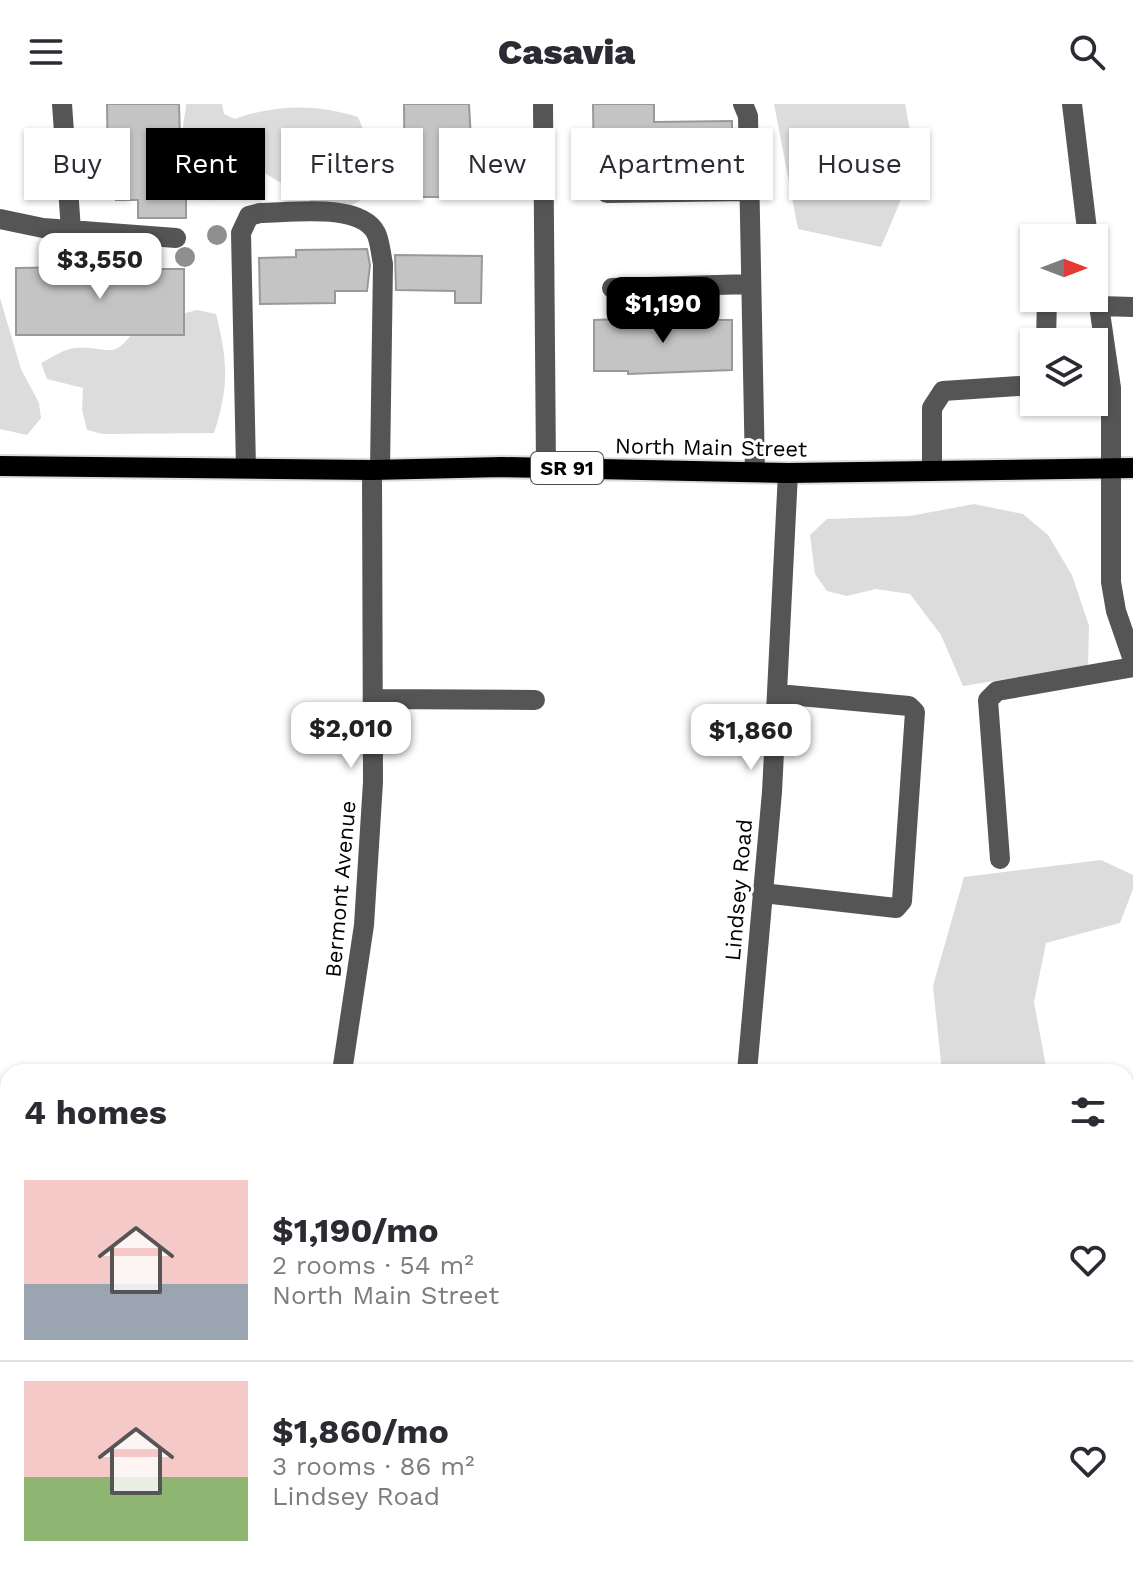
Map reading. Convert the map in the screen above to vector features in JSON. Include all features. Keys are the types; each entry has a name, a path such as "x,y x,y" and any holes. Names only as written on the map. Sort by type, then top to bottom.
{"main road":[{"name":"North Main Street","path":"0,466 546,468 788,473 1133,468"}],"street":[{"path":"62,104 71,230"},
{"path":"543,104 546,468"},
{"path":"743,104 748,128"},
{"path":"1072,104 1086,224"},
{"path":"750,200 755,472"},
{"name":"Bermont Avenue","path":"246,468 241,233 249,216 260,213 345,212 365,221 376,232 383,264 376,469 374,699 364,925 343,1064"},
{"path":"0,219 71,230 176,238"},
{"path":"612,288 751,284"},
{"path":"1108,306 1133,307"},
{"path":"1101,312 1111,388 1111,582 1116,611 1133,660"},
{"path":"932,471 932,408 943,391 1020,386"},
{"name":"Lindsey Road","path":"748,1064 778,694 788,473"},
{"path":"1000,859 988,700 997,691 1133,667"},
{"path":"762,893 896,908 902,901 915,712 909,706 778,694"},
{"path":"374,699 535,700"}],"shaded area":[{"path":"186,104 222,104 224,114 235,119 281,108 312,108 358,117 362,128 281,128 281,183 265,173 265,128 183,126"},
{"path":"774,104 905,104 909,128 789,128 789,182"},
{"path":"309,200 361,200 344,209 322,208"},
{"path":"792,200 901,200 881,247 798,229"},
{"path":"0,298 21,369 39,403 41,418 27,435 0,429"},
{"path":"197,310 216,314 223,346 224,387 214,433 103,434 87,430 82,410 83,388 47,379 41,363 63,351 72,348 116,349 137,326"},
{"path":"974,504 1023,514 1048,535 1072,575 1089,626 1088,666 963,686 941,635 910,594 876,589 847,596 827,591 815,574 810,535 827,519 910,516"},
{"path":"1101,860 1133,875 1133,889 1120,923 1046,943 1034,1002 1046,1064 941,1064 933,986 964,877"}],"building":[{"path":"107,104 179,104 180,128 146,128 146,200 186,200 186,218 138,218 138,200 130,200 130,128 107,128"},
{"path":"404,104 469,104 470,128 439,128 439,197 423,197 423,128 404,128"},
{"path":"593,104 654,104 654,122 732,121 732,128 593,128"},
{"path":"367,249 370,265 367,291 335,291 335,303 260,304 259,258 296,257 296,250"},
{"path":"395,255 482,256 481,303 455,303 455,291 396,290"},
{"path":"142,266 142,269 184,269 184,335 16,335 16,268"},
{"path":"696,316 696,320 732,320 732,370 628,374 628,371 594,371 594,320"}]}
